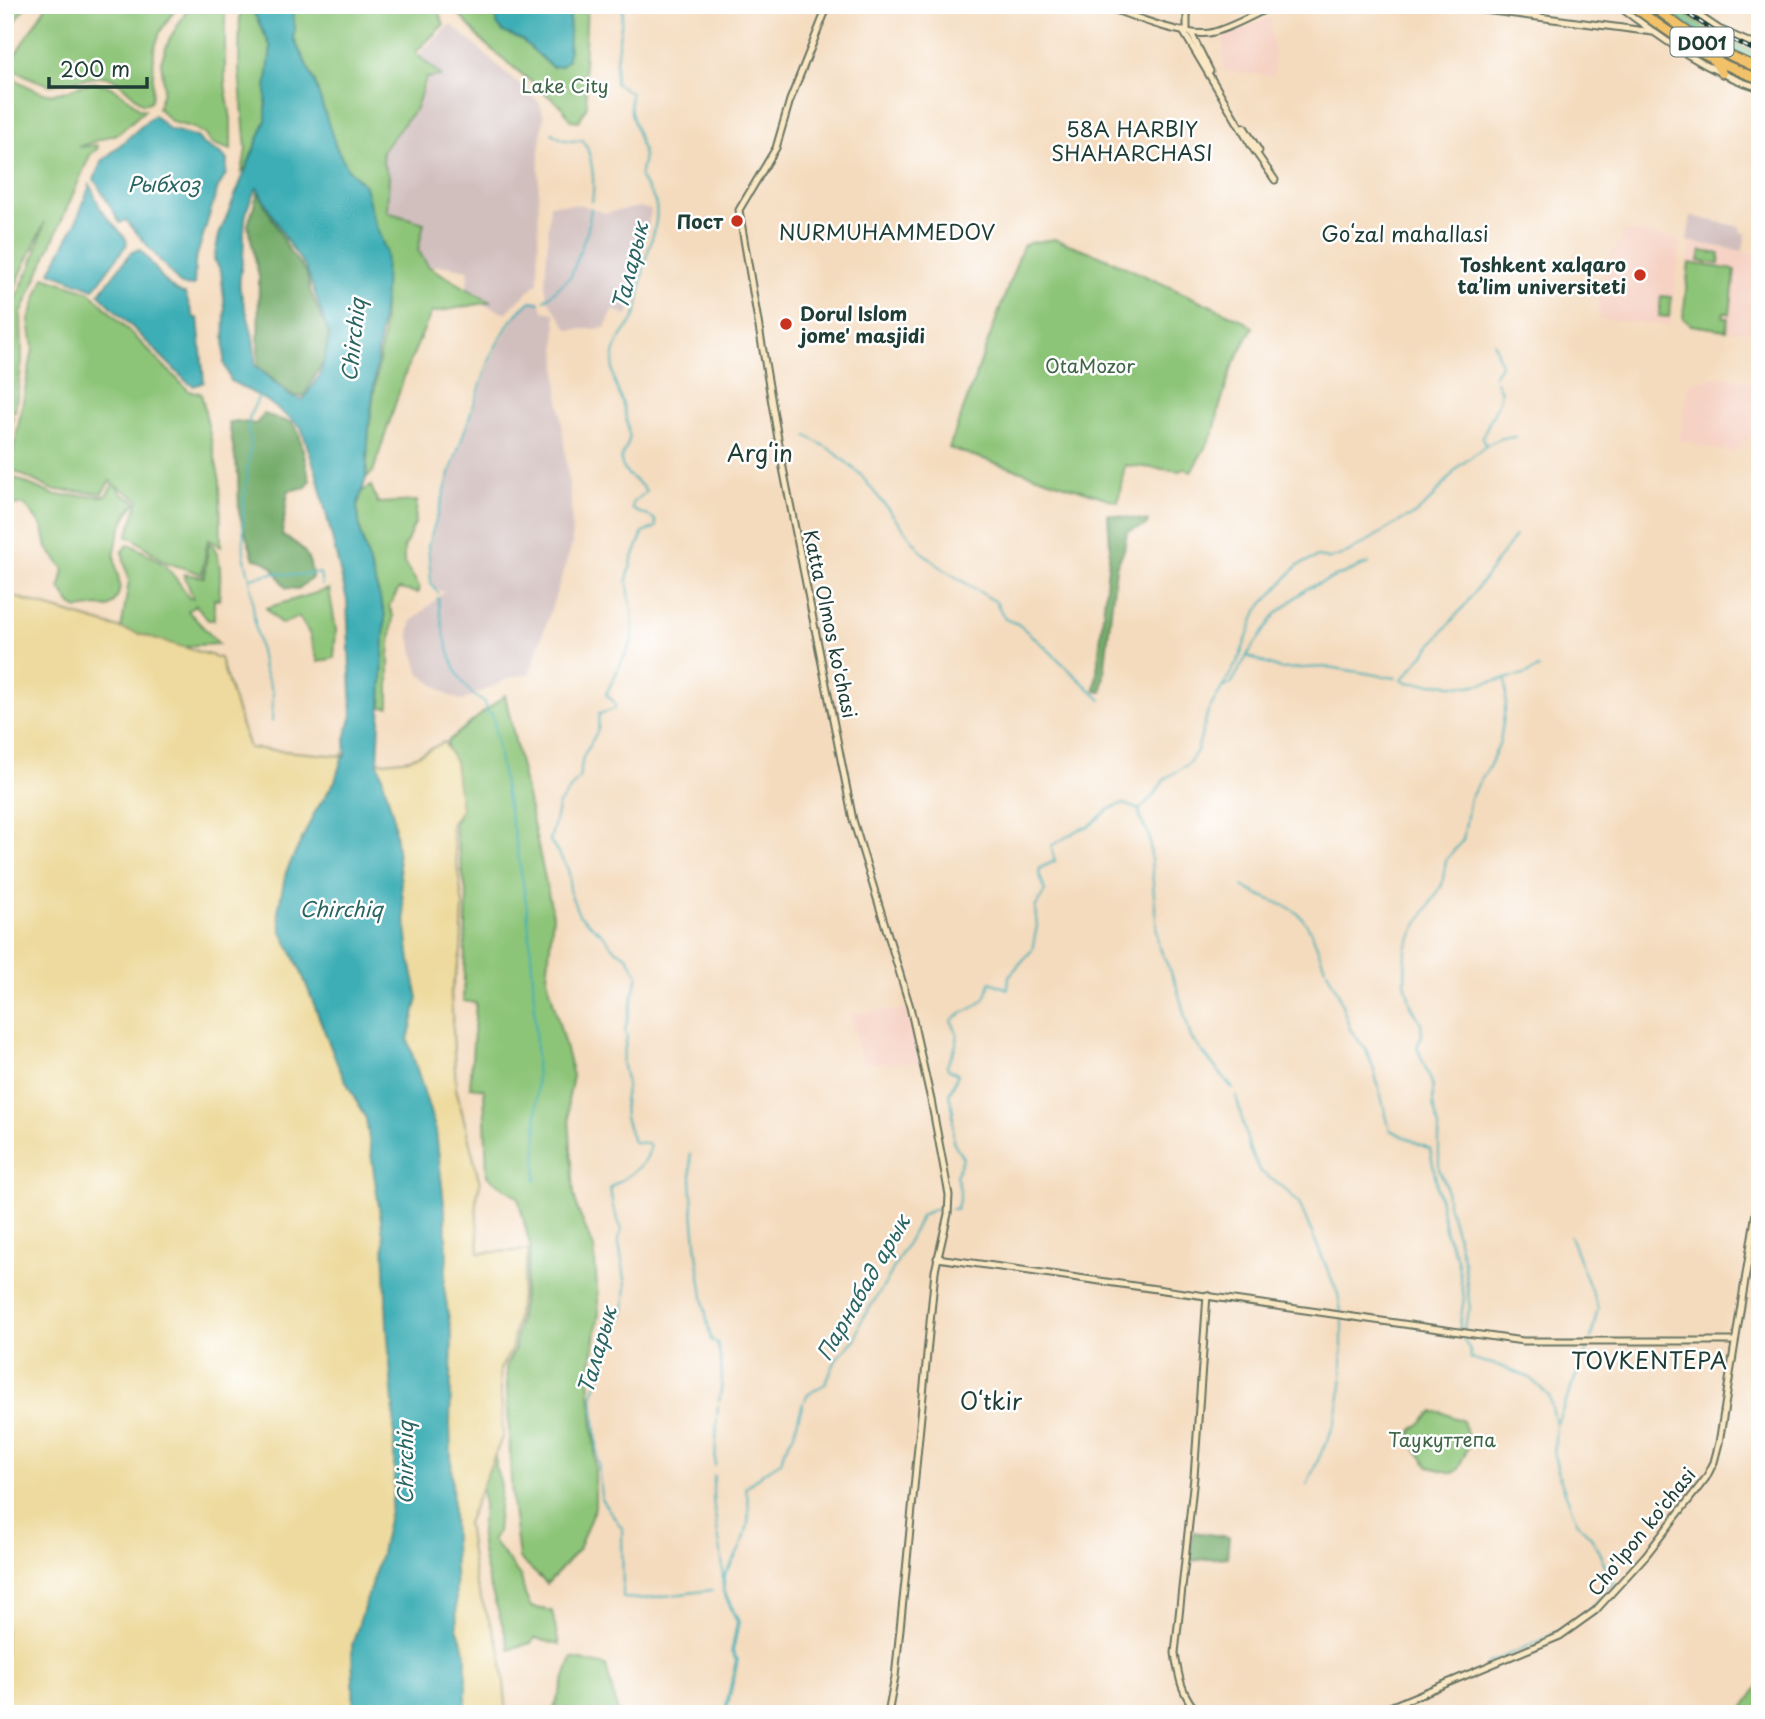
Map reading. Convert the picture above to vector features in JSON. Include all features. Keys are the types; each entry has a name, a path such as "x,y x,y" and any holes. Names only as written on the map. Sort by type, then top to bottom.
{"highway":[{"name":"D001","path":"1650,5 1704,44 1760,69"},
{"name":"D001","path":"1637,7 1656,30 1760,79"},
{"path":"1712,58 1722,73"}],"street":[{"name":"Katta Olmos ko'chasi","path":"828,5 790,100 776,148 739,210 783,468 853,820 916,1031 949,1205 936,1258 904,1594 888,1714"},
{"path":"1103,5 1187,32 1213,33 1275,5"},
{"path":"1187,5 1187,32 1248,140 1275,180 1187,32"},
{"path":"1446,5 1639,31 1656,30"},
{"path":"1617,5 1722,73 1760,88"},
{"path":"1683,5 1719,29 1760,47"},
{"name":"Cho'lpon ko'chasi","path":"1373,1714 1560,1636 1587,1618 1616,1590 1685,1505 1712,1468 1719,1443 1760,1187"},
{"path":"936,1258 1523,1341 1735,1341"},
{"path":"1200,1714 1192,1706 1179,1681 1175,1653 1194,1477 1207,1295"}],"shaded area":[{"path":"1270,17 1274,76 1223,71 1224,36"},
{"path":"451,24 539,102 544,116 539,151 538,282 506,313 465,298 469,270 420,266 387,275 378,139 427,86 415,58"},
{"path":"550,204 582,205 605,213 640,207 651,210 628,316 613,310 605,328 569,330 548,300 545,286"},
{"path":"1691,216 1741,227 1740,232 1746,233 1743,251 1687,241"},
{"name":"Toshkent xalqaro ta’lim universiteti","path":"1624,230 1681,240 1670,325 1599,319 1598,293 1609,256 1620,243"},
{"path":"1690,242 1760,255 1760,333 1726,330 1682,320"},
{"path":"531,300 540,300 543,311 555,313 558,391 571,501 572,545 530,673 510,678 462,701 446,694 419,673 409,634 412,621 444,592 433,588 429,548 448,482 494,353 520,308"},
{"path":"1720,376 1760,384 1760,426 1734,453 1679,441 1689,383"},
{"path":"907,1009 920,1063 862,1063 850,1014"}],"green space":[{"path":"5,5 26,5 5,38"},
{"path":"47,5 178,5 160,32 154,50 150,102 143,104 116,80 103,76 51,85 7,67"},
{"path":"190,5 225,5 225,84 231,119 231,150 211,143 206,135 194,128 172,122 158,108 164,87 161,61 169,40"},
{"path":"240,5 250,5 271,47 266,120 242,172 246,149 239,70"},
{"path":"292,5 435,5 444,24 415,53 442,76 426,78 416,108 382,151 383,164 389,176 387,212 424,223 418,250 428,266 490,302 431,313 406,371 373,472 366,478 369,427 383,336 384,306 373,218 365,186 348,169 335,145 314,80 293,37 295,30"},
{"name":"Lake City","path":"451,5 552,5 542,9 517,8 503,32 521,39 552,67 568,59 570,11 564,5 587,5 584,64 587,106 579,121 571,120 562,107 484,43"},
{"path":"1656,5 1672,5 1710,32 1760,55 1760,65 1711,43"},
{"path":"1645,6 1713,52 1760,74 1700,46 1644,8"},
{"path":"9,76 44,93 64,92 88,83 106,85 127,97 139,109 145,110 119,133 78,147 97,145 98,148 90,155 21,314 22,360 15,411 8,413 12,384 5,350 6,318 31,266 45,222 5,307 5,80"},
{"path":"258,192 290,252 306,272 311,293 328,332 325,359 304,396 294,396 258,367 259,277 248,225"},
{"name":"OtaMozor","path":"1054,239 1099,255 1253,327 1232,367 1214,432 1191,472 1185,468 1181,471 1125,465 1118,502 949,448 1023,246"},
{"path":"1701,251 1720,254 1719,264 1699,261"},
{"path":"1689,263 1735,270 1730,314 1724,312 1723,317 1728,318 1726,330 1691,325 1683,318"},
{"path":"44,277 90,292 189,391 201,393 220,481 221,547 208,539 202,574 165,562 133,538 127,537 139,500 115,485 123,495 137,502 125,518 118,539 115,559 120,587 115,601 108,608 99,606 78,609 71,605 60,588 64,569 47,548 43,528 25,505 13,504 5,509 10,476 54,495 106,496 113,484 110,481 102,493 53,490 10,469 33,349 29,319"},
{"path":"1661,296 1671,297 1669,317 1659,316"},
{"path":"5,367 10,385 6,413 13,417 7,451 5,449"},
{"path":"264,414 292,423 299,433 310,481 306,487 288,491 282,536 300,547 310,563 312,578 298,589 286,588 270,565 254,559 239,513 238,475 229,423 236,421 256,424"},
{"path":"371,486 378,503 417,501 415,523 404,548 404,563 419,586 418,593 399,589 389,606 393,616 389,655 389,707 381,707 385,615 361,535 357,507 362,491"},
{"path":"1108,514 1148,521 1146,526 1127,531 1124,550 1116,567 1102,692 1095,691 1110,547"},
{"path":"209,542 217,554 220,569 219,600 214,599 214,620 208,620 196,605 188,611 219,644 162,651 121,631 129,581 122,551 129,544 150,555 170,572 189,598 193,598 184,574 204,577"},
{"path":"329,589 336,630 334,658 318,662 309,633 299,617 281,624 266,608"},
{"path":"505,695 553,915 547,978 573,1076 568,1101 574,1194 578,1211 594,1248 599,1313 589,1378 595,1450 595,1507 578,1550 547,1584 519,1558 512,1501 506,1366 514,1351 531,1250 518,1197 487,1176 484,1089 470,1087 476,1003 463,1001 467,897 454,824 459,812 447,742"},
{"name":"Таукуттепа","path":"1433,1412 1441,1412 1463,1421 1470,1443 1458,1469 1453,1473 1429,1467 1408,1438"},
{"path":"496,1422 496,1469 501,1485 497,1532 492,1540 521,1577 531,1607 552,1611 559,1645 535,1638 531,1643 509,1649 490,1584 481,1544 481,1485"},
{"path":"1193,1532 1229,1537 1227,1557 1188,1561"},
{"path":"572,1658 606,1666 618,1714 552,1714"},
{"path":"1760,1684 1760,1714 1739,1714"}],"sand":[{"path":"5,594 220,658 249,748 342,756 343,753 346,757 384,762 410,759 444,742 455,762 461,809 451,825 463,905 461,952 451,992 456,1088 480,1183 476,1202 479,1253 529,1250 511,1351 500,1369 503,1435 467,1523 475,1582 501,1652 507,1714 5,1714"}],"water":[{"name":"Chirchiq","path":"250,5 292,5 295,30 293,37 314,80 336,147 348,169 365,186 373,218 386,251 385,293 369,427 366,478 357,507 361,535 385,615 378,762 393,815 410,961 418,998 408,1040 436,1131 445,1213 447,1257 444,1287 452,1339 450,1425 457,1627 466,1654 466,1714 354,1714 352,1646 381,1553 394,1491 394,1416 384,1241 366,1119 339,1068 300,969 282,932 278,911 286,872 315,812 335,781 342,758 346,756 345,739 352,715 347,600 317,475 301,427 266,400 231,381 224,363 225,309 221,271 214,259 219,235 266,120 271,47","holes":["257,188 306,268 330,337 320,375 303,400 290,396 255,365 253,336 239,282 246,214"]},
{"path":"564,5 570,11 568,59 562,66 552,67 521,39 503,32 496,23 497,15 503,12"},
{"name":"Рыбхоз","path":"154,115 169,129 197,137 227,160 226,174 217,190 195,262 194,286 181,285 126,220 120,223 94,179 102,161"},
{"name":"Рыбхоз","path":"90,185 101,210 126,239 127,244 94,289 50,272 75,225"},
{"name":"Рыбхоз","path":"139,249 171,287 185,294 194,318 198,318 204,382 194,386 187,382 99,294 131,253"}],"waterway":[{"name":"Таларык","path":"624,5 615,83 630,92 631,113 644,156 640,178 653,198 657,212 637,311 614,353 613,369 629,435 622,465 626,473 646,492 633,502 632,509 655,520 656,527 643,533 627,580 633,619 632,641 606,694 615,703 615,709 599,714 598,730 583,757 579,778 559,804 550,841 567,867 569,890 579,915 604,936 613,948 627,956 638,975 625,1030 627,1037 622,1062 627,1084 625,1117 633,1142 650,1146 641,1165 610,1188 613,1207 622,1230 618,1238 626,1285 624,1310 593,1394 601,1499 622,1528 623,1598 640,1599 712,1590"},
{"path":"1661,5 1706,35 1760,62"},
{"path":"552,133 566,140 583,140 592,170 592,202"},
{"path":"545,300 571,276 588,229 591,208"},
{"path":"438,593 431,583 428,546 492,353 511,320 531,301 540,303"},
{"path":"1493,377 1501,365 1494,343"},
{"path":"1222,688 1238,661 1257,611 1298,565 1318,557 1329,559 1348,553 1414,515 1430,501 1459,466 1486,446 1482,437 1501,392 1496,382"},
{"path":"251,584 244,555 243,508 251,442 248,429 250,415 259,396"},
{"path":"807,436 833,451 860,474 923,553 943,569 996,602 1005,619 1018,624 1101,700"},
{"path":"1487,445 1502,438 1517,437"},
{"path":"1515,536 1465,605 1402,680 1411,683 1470,686 1524,675 1539,668"},
{"path":"1247,655 1275,615 1306,589 1369,563"},
{"path":"250,578 273,573 320,573 322,585"},
{"path":"251,587 263,667 273,693 272,722"},
{"path":"438,598 442,626 456,671 473,695 484,702 488,713 493,717 523,880 535,1012 536,1181"},
{"path":"1233,1089 1191,1038 1176,984 1158,944 1149,834 1141,821 1139,810 1165,779 1188,764 1197,751 1208,711 1222,688 1231,684 1247,656 1280,669 1328,667 1396,678"},
{"path":"1463,1330 1470,1308 1464,1262 1447,1200 1446,1185 1439,1169 1439,1127 1433,1105 1433,1086 1417,1047 1422,1035 1421,1023 1411,1005 1405,982 1406,948 1442,885 1446,860 1463,840 1470,798 1500,742 1506,702 1506,679"},
{"name":"Парнабад арык","path":"951,1209 956,1209 960,1196 956,1176 963,1158 953,1141 953,1110 949,1095 958,1074 947,1066 958,1038 951,1021 982,1002 990,982 1008,989 1009,976 1032,950 1037,926 1035,908 1045,891 1039,873 1040,868 1055,861 1051,846 1088,827 1118,805 1124,804 1139,810"},
{"path":"1243,886 1299,915 1313,936 1325,968"},
{"path":"1327,971 1338,993 1350,1029 1366,1050 1373,1067 1390,1130 1430,1149 1446,1234 1457,1259 1464,1298 1459,1329"},
{"path":"1236,1095 1250,1151 1261,1172 1284,1188 1299,1203 1338,1294 1341,1312"},
{"path":"690,1154 699,1271 711,1340 717,1343 721,1365 719,1401"},
{"name":"Парнабад арык","path":"805,1400 807,1395 825,1384 837,1358 856,1338 860,1323 885,1284 922,1215 932,1210 945,1209"},
{"path":"1570,1236 1598,1308 1591,1338"},
{"path":"1342,1319 1342,1348"},
{"path":"1462,1336 1471,1359 1497,1365 1530,1378 1549,1396 1556,1424 1554,1455 1560,1479 1577,1522 1592,1538 1613,1582 1608,1591 1574,1621 1532,1644 1486,1664"},
{"path":"1557,1423 1589,1344"},
{"path":"1307,1484 1335,1423 1342,1386 1342,1351"},
{"name":"Парнабад арык","path":"723,1577 741,1546 748,1524 745,1488 781,1462 784,1450 793,1436 803,1403"},
{"path":"717,1415 718,1406"},
{"path":"715,1466 717,1419"},
{"path":"714,1476 713,1500 723,1576"},
{"name":"Парнабад арык","path":"723,1577 724,1592 738,1622 732,1652 737,1660 725,1714"}],"railway":[{"path":"1674,5 1712,30 1760,53"}],"place":[{"name":"Пост","path":"737,221"},
{"name":"Toshkent xalqaro ta’lim universiteti","path":"1640,275"},
{"name":"Dorul Islom jome' masjidi","path":"786,324"}],"district":[{"name":"58A HARBIY SHAHARCHASI","path":"1132,140"},
{"name":"NURMUHAMMEDOV","path":"887,231"},
{"name":"Goʻzal mahallasi","path":"1405,233"},
{"name":"Argʻin","path":"760,452"},
{"name":"TOVKENTEPA","path":"1649,1359"},
{"name":"Oʻtkir","path":"991,1400"}]}
